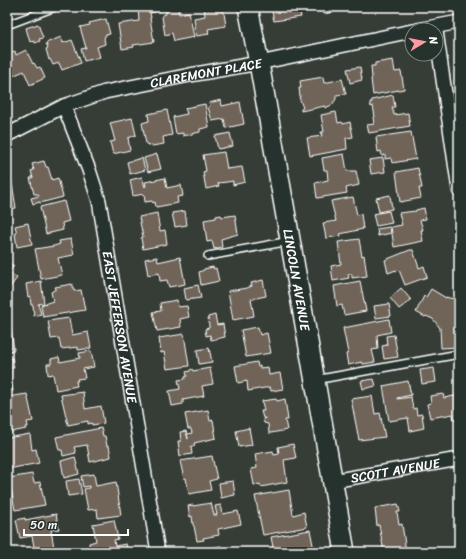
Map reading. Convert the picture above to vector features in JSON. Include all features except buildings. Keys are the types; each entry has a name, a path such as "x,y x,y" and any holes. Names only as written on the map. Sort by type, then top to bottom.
{"street":[{"name":"LINCOLN AVENUE","path":"248,7 345,552"},
{"path":"444,27 459,22"},
{"name":"CLAREMONT PLACE","path":"7,135 64,106 105,92 259,63 404,33"},
{"path":"441,62 459,190"},
{"name":"EAST JEFFERSON AVENUE","path":"64,106 89,170 99,201 158,552"},
{"name":"SCOTT AVENUE","path":"332,480 459,459"}],"lane":[{"path":"7,25 54,7"},
{"path":"208,256 290,241"},
{"path":"315,380 459,354"}]}
